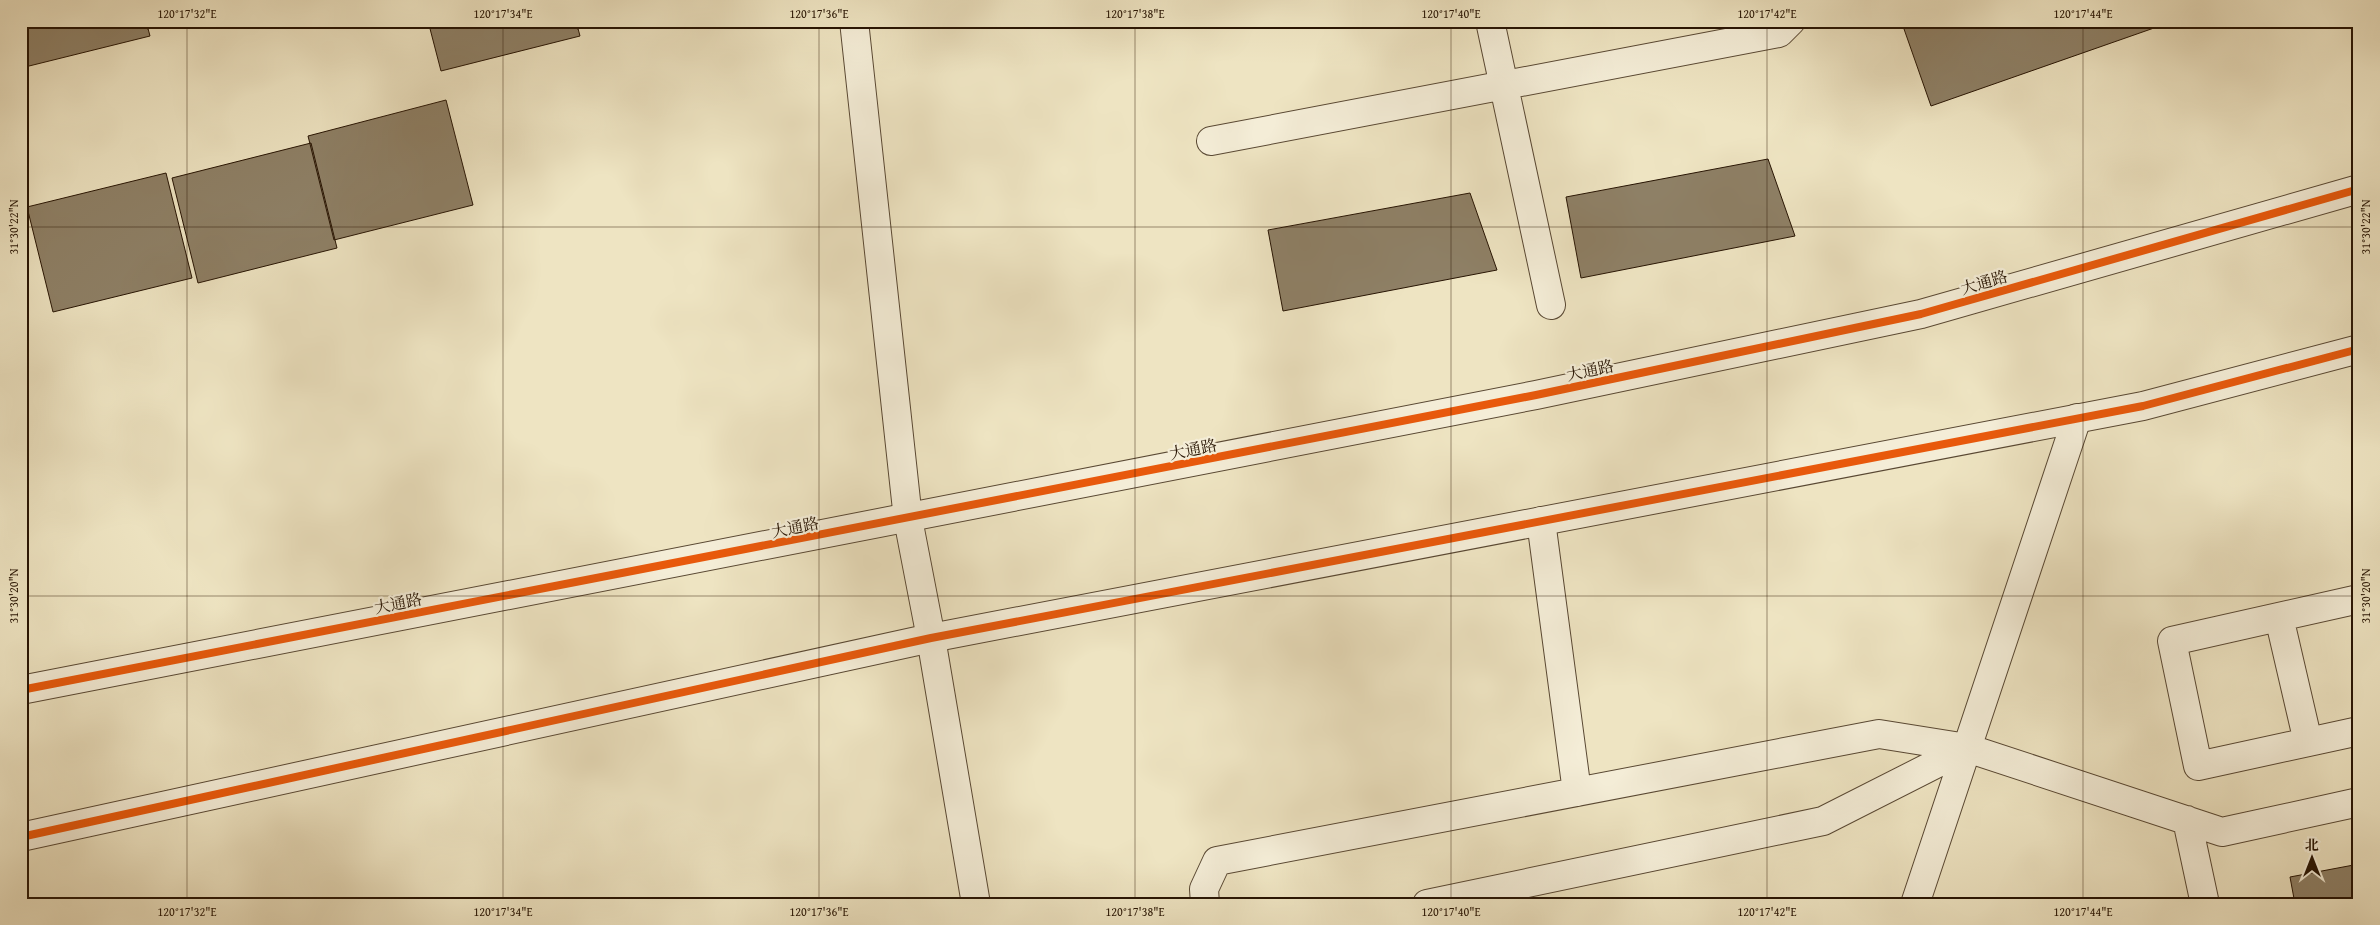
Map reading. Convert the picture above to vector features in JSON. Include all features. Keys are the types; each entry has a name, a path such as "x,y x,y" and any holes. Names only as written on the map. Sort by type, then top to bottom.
{"street":[{"path":"854,21 908,519 931,638 976,904"},
{"path":"1490,21 1502,86 1551,305"},
{"path":"1211,141 1779,33 1790,21"},
{"name":"大通路","path":"21,690 908,519 1526,397 1921,314 2359,189"},
{"path":"21,837 931,638 2143,406 2359,349"},
{"path":"1915,904 2077,418"},
{"path":"1542,521 1577,792"},
{"path":"2359,599 2172,641 2198,766 2359,731"},
{"path":"2279,617 2308,742"},
{"path":"1205,904 1204,889 1217,860 1879,734 1967,748 2222,832 2359,802"},
{"path":"1428,904 1823,821 1967,748"},
{"path":"2187,820 2205,904"}],"building":[{"path":"21,21 146,21 150,36 21,68"},
{"path":"145,21 177,21 147,29"},
{"path":"428,21 576,21 580,36 441,71"},
{"path":"575,21 607,21 577,29"},
{"path":"1926,21 2174,21 1931,106 1904,29"},
{"path":"446,100 473,205 334,240 308,136"},
{"path":"311,143 337,248 198,283 172,178"},
{"path":"1768,159 1795,236 1581,278 1566,197"},
{"path":"166,173 192,278 53,312 27,207"},
{"path":"1470,193 1497,270 1283,311 1268,230"},
{"path":"2359,864 2359,904 2295,904 2290,877"}],"cycle path":[{"path":"21,690 1536,395 1921,314 2359,189"},
{"path":"21,837 931,638 2143,406 2359,349"}]}
